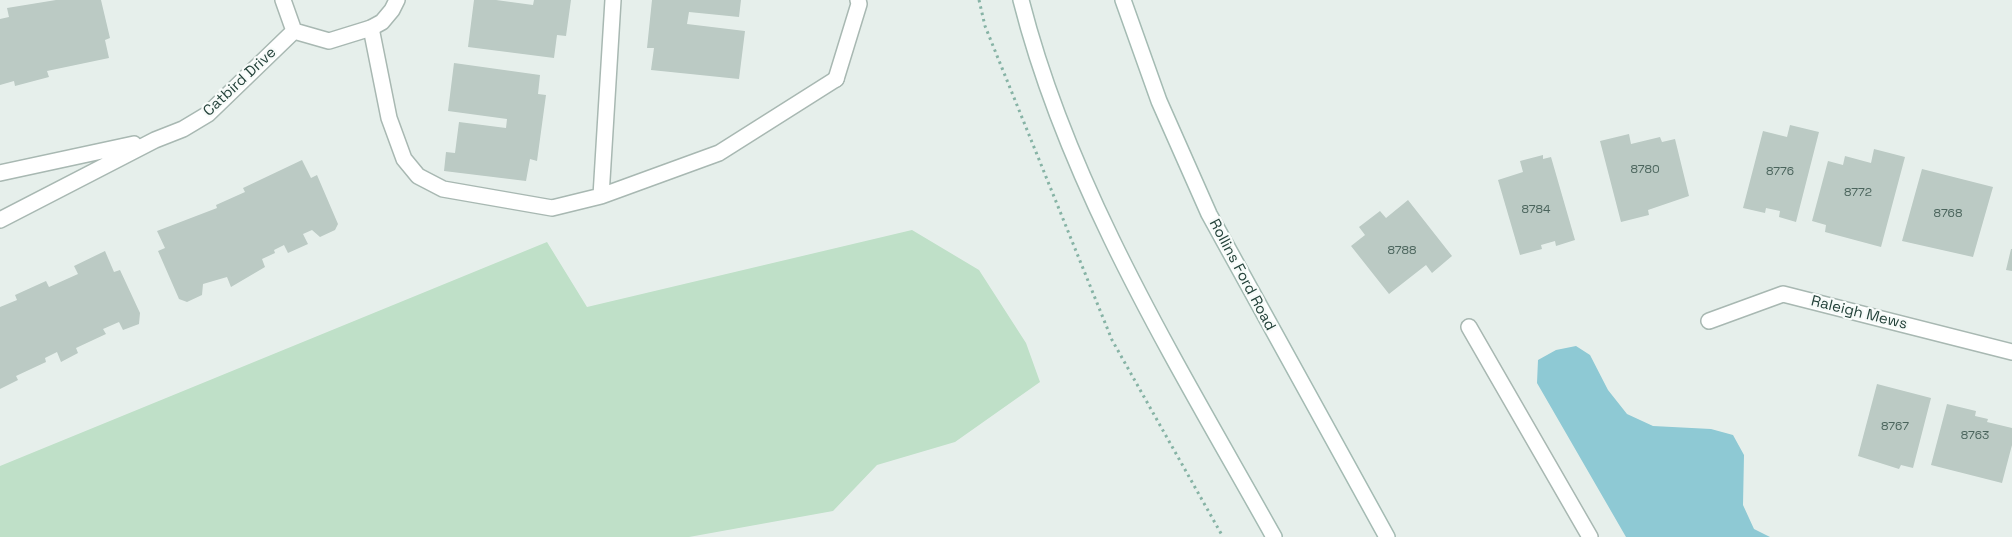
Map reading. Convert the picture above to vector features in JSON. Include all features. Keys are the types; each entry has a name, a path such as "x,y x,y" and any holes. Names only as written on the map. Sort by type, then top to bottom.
{"main road":[{"path":"283,0 294,31 329,41 371,28 382,22 392,10 397,0"},
{"path":"601,196 613,0"},
{"path":"371,28 389,118 404,159 418,176 443,189 552,208 601,196 719,153 836,80 859,4 858,0"},
{"path":"1021,0 1057,115 1106,230 1274,537"},
{"name":"Rollins Ford Road","path":"1124,0 1159,101 1209,214 1387,537"},
{"name":"Catbird Drive","path":"0,220 208,114 294,31"},
{"name":"Catbird Drive","path":"0,173 155,140"},
{"name":"Raleigh Mews","path":"1709,322 1783,294 2012,352"},
{"path":"1470,327 1590,537"}],"path":[{"path":"978,0 985,26 1112,340 1224,537"}],"green space":[{"path":"912,230 979,270 1026,343 1040,382 955,442 877,465 833,511 689,537 0,537 0,466 547,242 587,307"}],"water":[{"path":"1576,346 1590,355 1608,390 1627,414 1653,426 1711,429 1733,435 1744,455 1743,505 1754,529 1770,537 1626,537 1537,383 1538,360 1556,350"}],"building":[{"path":"56,0 101,0 110,38 105,40 109,58 47,71 49,77 15,86 14,81 0,85 0,19 9,17 7,8"},
{"path":"474,0 496,0 533,5 534,0 571,0 566,36 557,35 554,58 468,47"},
{"path":"652,0 741,0 739,17 689,12 687,24 745,31 739,79 651,70 654,48 647,48"},
{"path":"454,63 540,75 538,94 546,95 537,161 530,159 526,181 444,171 446,152 455,153 459,122 506,128 507,119 448,111"},
{"path":"1790,125 1819,132 1796,222 1779,217 1780,211 1766,208 1765,213 1743,208 1763,131 1787,137"},
{"path":"1629,134 1631,144 1660,137 1662,142 1675,139 1689,196 1648,210 1649,215 1621,222 1600,141"},
{"path":"1874,149 1905,157 1881,247 1825,232 1826,225 1812,221 1828,161 1843,165 1845,156 1871,163"},
{"path":"1543,155 1543,159 1551,157 1575,240 1556,246 1555,241 1541,245 1542,249 1520,255 1498,180 1523,172 1520,161"},
{"path":"302,160 311,178 317,175 338,224 335,230 320,237 312,230 303,234 308,244 288,253 284,245 274,250 275,253 262,259 265,267 231,287 227,277 203,284 202,295 187,302 179,299 158,251 165,248 157,231 217,208 216,205 245,192 243,188"},
{"path":"1922,169 1993,187 1973,257 1902,241"},
{"path":"1408,200 1452,256 1432,273 1426,265 1389,294 1351,246 1365,235 1359,227 1380,211 1386,218"},
{"path":"2012,249 2012,271 2006,270"},
{"path":"105,251 114,272 120,270 140,313 139,324 123,330 119,322 103,329 106,334 76,348 78,353 61,362 57,352 45,358 46,362 16,376 18,380 0,389 0,307 17,300 15,295 46,281 49,287 78,274 74,266"},
{"path":"1877,384 1931,398 1913,468 1901,465 1899,469 1858,456"},
{"path":"1947,404 1976,411 1975,416 1988,419 1987,422 2012,428 2012,445 2002,483 1931,465"}]}
